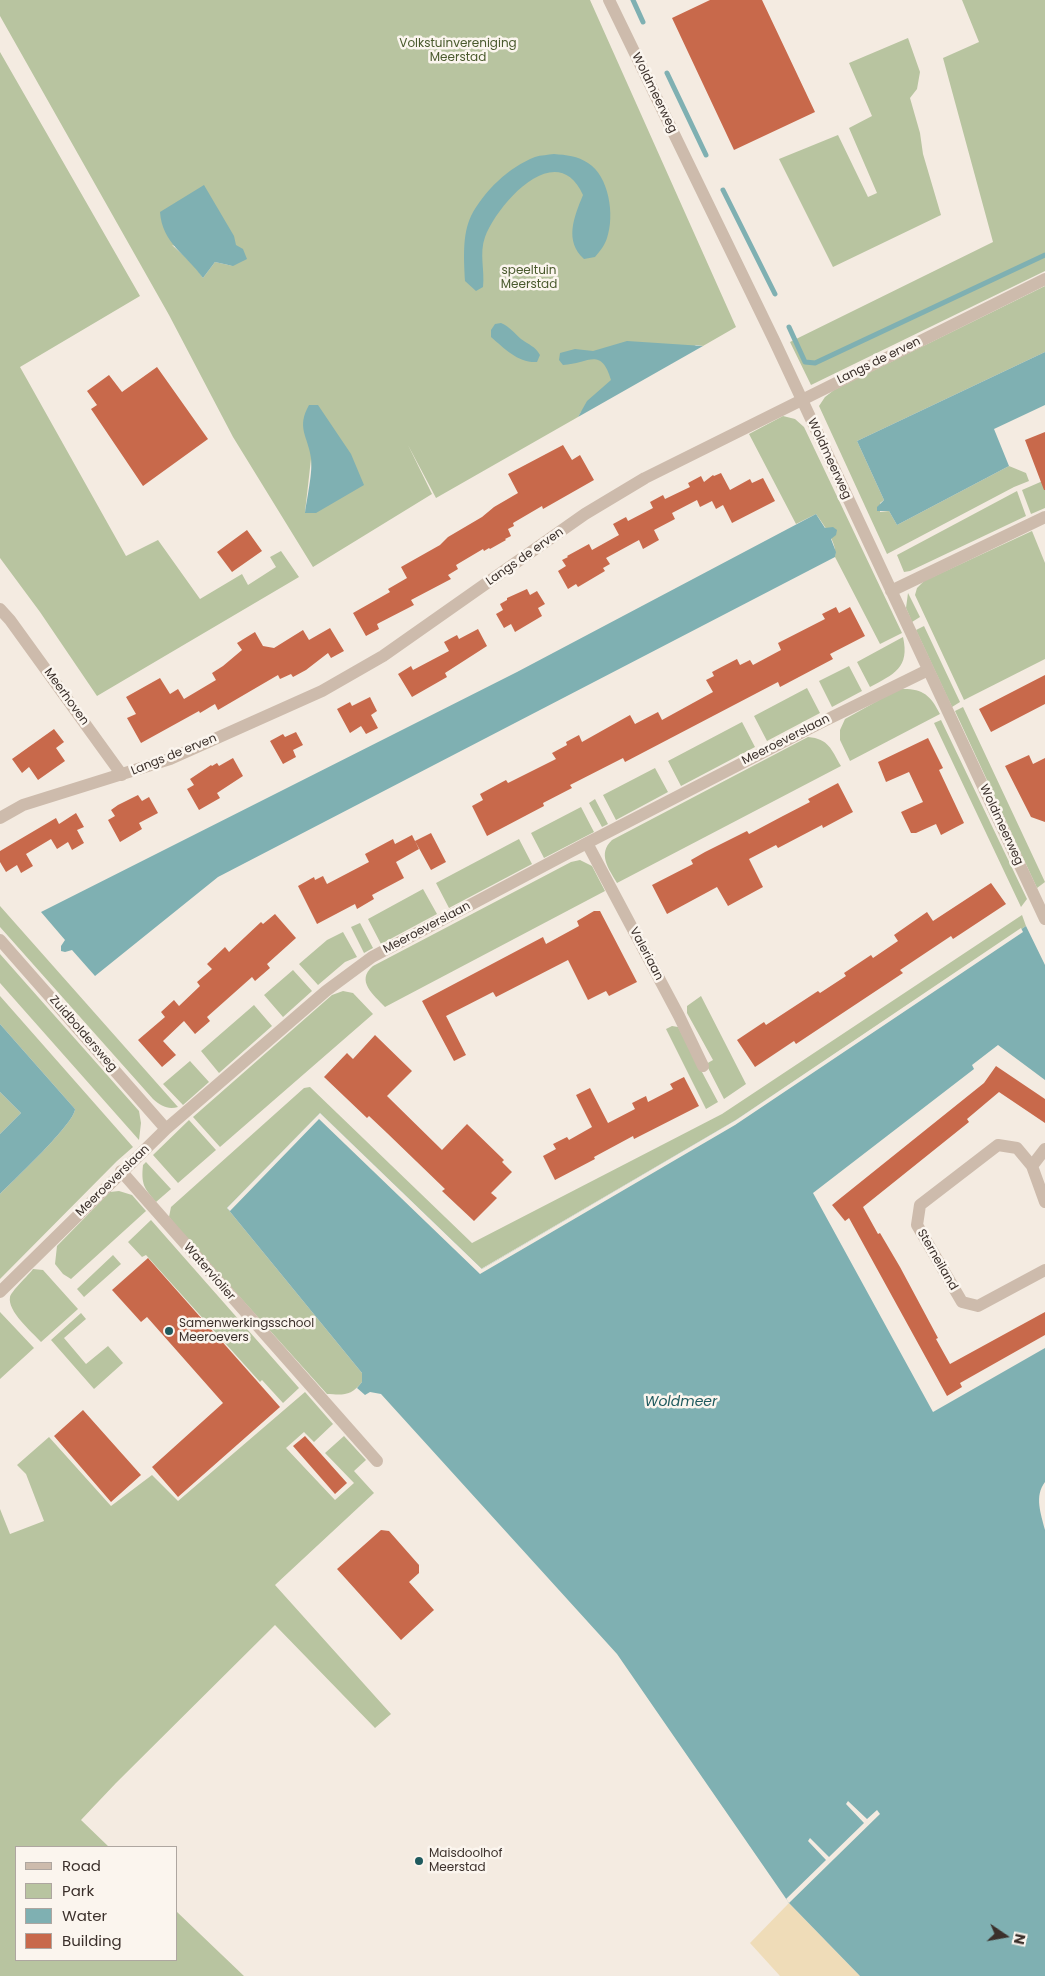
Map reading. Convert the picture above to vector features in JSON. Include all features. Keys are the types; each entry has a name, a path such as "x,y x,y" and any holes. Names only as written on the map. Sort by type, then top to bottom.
{"street":[{"name":"Woldmeerweg","path":"609,0 802,400 1045,919"},
{"name":"Langs de erven","path":"0,818 24,805 170,759 322,691 383,656 585,514 645,478 1045,279"},
{"path":"891,591 1045,517"},
{"name":"Meerhoven","path":"0,608 5,624 122,775"},
{"name":"Meeroeverslaan","path":"0,1292 166,1129 326,991 372,957 587,843 822,722 928,670"},
{"name":"Valeriaan","path":"587,843 679,1016 703,1066"},
{"name":"Zuidboldersweg","path":"0,940 166,1129"},
{"name":"Sterneiland","path":"1045,1202 1032,1166 1017,1148 998,1146 920,1205 917,1225 962,1302 978,1306 1045,1270"},
{"path":"1032,1166 1045,1150"},
{"name":"Waterviolier","path":"121,1172 377,1461"}],"green space":[{"path":"0,0 590,0 736,327 703,346 696,345 581,412 578,417 436,498 408,445 432,494 313,567 233,437 169,315 0,16","holes":["172,245 233,266 215,262 203,278 194,265","311,459 316,513 305,512"]},
{"path":"962,0 1045,0 1045,271 811,385 790,342 993,242 943,58 979,42"},
{"path":"908,38 920,72 917,89 910,98 920,133 923,154 941,215 833,267 779,159 838,135 868,197 877,193 849,128 872,116 849,63"},
{"path":"0,52 140,296 20,367 126,556 158,540 200,599 242,574 248,585 276,567 270,557 281,551 299,577 97,696 40,612 0,558"},
{"path":"1045,286 1045,352 857,441 884,500 880,503 880,512 889,511 897,525 1009,466 1026,473 1029,481 1014,487 887,554 819,406 825,397 834,390"},
{"path":"783,416 795,419 804,427 902,633 880,644 835,557 834,546 826,529 816,514 796,524 749,434"},
{"path":"1045,480 1045,508 1031,514 1022,490"},
{"path":"1017,491 1026,516 910,571 904,572 897,555"},
{"path":"1032,531 1045,563 1045,659 964,700 915,595 917,588 924,581"},
{"path":"908,593 920,617 912,622 906,608"},
{"path":"924,626 960,702 952,707 916,630"},
{"path":"903,637 905,648 902,663 893,674 870,687 857,662"},
{"path":"849,666 862,691 832,707 819,681"},
{"path":"807,688 820,713 767,741 754,716"},
{"path":"899,689 919,691 929,697 940,714 850,761 840,740 840,730 845,719"},
{"path":"963,707 1045,882 1037,888 955,711"},
{"path":"941,720 1027,899 1021,907 934,723"},
{"path":"742,722 755,747 681,786 668,761"},
{"path":"808,737 821,740 829,746 841,766 617,883 608,867 605,856 605,851 612,840"},
{"path":"655,768 668,792 616,820 603,795"},
{"path":"595,799 608,824 602,827 589,803"},
{"path":"581,807 594,832 544,858 531,833"},
{"path":"519,839 532,864 449,908 436,883"},
{"path":"580,860 592,866 605,891 385,1007 368,988 366,977 373,966 571,862"},
{"path":"423,889 437,914 381,944 368,919"},
{"path":"0,906 178,1107 165,1107 153,1099 0,927"},
{"path":"1022,915 1026,926 736,1120 481,1269 320,1113 227,1208 362,1373 362,1382 347,1394 327,1394 169,1217 171,1207 304,1088 310,1087 472,1243 722,1114"},
{"path":"360,923 373,948 364,953 351,927"},
{"path":"343,932 357,957 345,962 318,985 299,964 327,940"},
{"path":"0,954 139,1111 141,1123 139,1140 0,983"},
{"path":"293,970 312,991 283,1017 264,995"},
{"path":"343,991 353,993 373,1014 220,1147 193,1117 332,995"},
{"path":"0,996 133,1147 0,1279 0,1194 55,1139 75,1109 0,1024"},
{"path":"701,996 746,1084 724,1099 706,1064 713,1060 687,1013 687,1006"},
{"path":"254,1005 272,1026 219,1073 201,1051"},
{"path":"672,1026 678,1027 718,1102 706,1109 666,1029"},
{"path":"190,1061 209,1082 183,1105 163,1084"},
{"path":"0,1092 21,1113 0,1134"},
{"path":"189,1120 216,1150 178,1183 153,1155"},
{"path":"146,1162 171,1189 156,1202 146,1189 142,1177 143,1165"},
{"path":"119,1191 132,1195 146,1211 71,1279 63,1274 55,1264 57,1246 110,1192"},
{"path":"151,1220 299,1388 283,1403 262,1380 260,1382 146,1255 142,1257 128,1242"},
{"path":"113,1255 121,1264 84,1297 77,1289"},
{"path":"33,1269 43,1270 78,1309 41,1342 16,1315 10,1303 11,1294"},
{"path":"0,1312 34,1348 0,1379"},
{"path":"81,1313 86,1319 64,1338 86,1364 108,1346 123,1363 94,1389 51,1340"},
{"path":"305,1392 333,1424 314,1442 304,1432 286,1448 335,1500 354,1483 325,1453 344,1436 366,1460 354,1471 374,1493 275,1585 391,1714 375,1728 275,1625 81,1820 108,1846 15,1846 15,1961 178,1961 178,1913 244,1976 0,1976 0,1509 10,1534 44,1521 26,1474 17,1465 49,1437 111,1506 152,1475 178,1501"}],"sand":[{"path":"789,1903 860,1976 780,1976 750,1943"}],"water":[{"path":"554,154 580,159 595,169 601,177 610,208 609,229 604,246 595,257 584,259 578,252 574,244 573,228 583,195 572,179 559,172 544,174 529,182 515,193 492,223 483,243 483,287 476,291 465,281 464,256 466,231 476,207 490,189 507,173 525,161 542,155"},
{"path":"204,185 234,236 236,245 243,249 247,259 233,266 215,262 203,278 170,240 165,232 160,212"},
{"path":"501,323 536,350 540,355 537,362 518,358 491,337 491,330 495,324"},
{"path":"627,341 703,346 578,417 587,401 611,380 603,363 598,360 593,359 563,365 559,360 560,353 575,349 593,351"},
{"path":"1045,352 1045,405 994,429 1009,466 897,525 889,511 877,511 877,507 884,500 857,441"},
{"path":"309,405 318,405 351,454 364,485 316,513 305,513 311,477 311,458 303,420"},
{"path":"816,514 825,528 833,527 837,530 836,535 831,539 836,552 835,557 218,877 95,976 72,950 61,951 61,946 65,940 41,912 517,672"},
{"name":"Woldmeer","path":"1026,926 1045,965 1045,1080 998,1045 972,1065 974,1069 813,1193 933,1412 1045,1348 1045,1482 1039,1499 1045,1530 1045,1976 860,1976 789,1903 617,1654 381,1394 370,1392 365,1395 357,1388 362,1382 362,1373 227,1208 320,1113 482,1269 736,1120"},
{"path":"0,1024 75,1109 55,1139 0,1194 0,1134 21,1113 0,1092"}],"pier":[{"path":"1021,928 1023,932 735,1125 480,1274 319,1119 230,1211 227,1208 320,1113 482,1269 736,1120"},
{"path":"848,1801 867,1819 877,1810 880,1814 789,1903 786,1899 826,1860 808,1841 810,1838 829,1857 864,1823 846,1804"}],"building":[{"path":"710,0 762,0 815,112 734,150 672,18"},
{"path":"157,367 208,439 143,486 91,409 97,405 87,391 109,375 122,392"},
{"path":"1045,432 1045,490 1044,490 1025,440"},
{"path":"563,445 572,460 580,455 594,480 543,509 542,506 513,523 514,526 508,529 511,536 506,540 490,549 484,551 483,549 456,565 458,569 448,575 451,579 411,600 414,605 377,624 379,629 366,636 353,613 390,592 388,589 407,578 401,567 440,545 448,537 518,493 508,474"},
{"path":"721,473 730,490 750,479 752,483 763,478 775,501 732,523 723,505 716,509 712,501 700,507 697,500 672,513 675,519 654,530 659,540 643,549 639,540 606,558 610,564 603,568 605,571 578,587 576,584 568,589 558,571 566,566 562,560 567,556 589,544 592,550 619,535 613,524 626,517 628,521 653,508 650,502 663,495 665,499 690,487 688,483 701,476 704,482 713,475"},
{"path":"247,530 262,551 232,572 217,552"},
{"path":"527,589 530,595 537,591 545,604 538,608 542,616 515,632 511,624 504,628 496,614 503,610 500,604 507,600 507,598"},
{"path":"836,607 839,613 850,607 865,636 830,654 833,659 780,687 778,682 625,762 623,758 570,785 572,788 543,803 544,806 487,836 472,806 483,800 480,794 506,780 508,783 556,759 552,753 567,745 566,742 579,735 582,742 630,715 635,724 658,712 662,720 713,692 706,680 714,676 712,672 737,659 740,665 750,660 753,665 781,650 778,643 825,619 822,614"},
{"path":"330,628 344,651 331,658 328,653 306,670 293,677 291,674 280,679 278,675 218,710 215,704 141,743 127,718 136,714 126,697 160,678 170,694 178,689 184,699 216,680 212,673 242,650 237,643 255,632 263,646 274,648 303,630 309,640"},
{"path":"478,629 487,646 445,673 447,677 412,697 398,674 411,666 413,670 449,651 444,642 457,635 459,639"},
{"path":"1045,675 1045,704 991,732 979,709"},
{"path":"370,697 377,711 371,715 378,728 366,734 361,726 350,733 337,709 350,702 352,706"},
{"path":"54,729 64,742 56,748 65,761 38,780 29,767 22,773 12,759"},
{"path":"296,732 303,745 293,750 296,757 283,764 270,741 283,734 285,737"},
{"path":"928,738 943,768 939,770 964,823 941,835 936,824 916,833 911,833 901,812 923,802 909,772 886,782 878,762"},
{"path":"1029,755 1033,764 1045,758 1045,822 1031,817 1005,766"},
{"path":"233,758 243,776 217,793 220,798 199,810 187,789 194,785 190,779 211,765 217,763 219,766"},
{"path":"838,783 853,812 823,828 822,825 778,848 776,845 749,859 763,887 728,906 717,887 667,914 652,885 693,864 691,860 705,852 747,831 749,834 810,802 808,799"},
{"path":"138,795 142,801 149,797 158,813 139,823 142,829 120,842 108,820 115,816 111,810"},
{"path":"76,813 84,827 77,830 84,843 72,850 68,842 57,849 51,839 26,854 33,866 21,873 17,865 6,872 0,862 0,851 56,818 59,824"},
{"path":"431,833 446,862 431,870 415,841"},
{"path":"412,835 419,849 396,862 404,878 372,895 374,899 357,909 355,904 317,924 298,886 314,877 315,880 323,876 327,884 369,862 365,854 393,839 395,844"},
{"path":"991,883 1006,904 953,939 951,936 900,970 903,973 796,1044 794,1041 755,1067 737,1040 764,1022 766,1025 818,991 820,993 846,976 844,973 871,955 873,958 898,941 894,935 927,912 933,921"},
{"path":"594,911 600,911 637,982 609,996 606,991 588,1000 568,960 496,997 493,992 446,1016 466,1055 454,1061 422,1001 543,937 546,944 579,926 577,921"},
{"path":"275,914 296,938 267,964 270,968 255,981 252,977 207,1017 210,1021 195,1034 184,1021 163,1041 176,1055 162,1067 138,1040 165,1017 161,1012 174,1000 179,1006 200,986 197,982 212,969 207,964 225,947 229,952 261,922 263,924"},
{"path":"375,1035 412,1071 387,1096 442,1150 467,1124 504,1160 502,1162 512,1172 491,1193 497,1198 474,1221 442,1191 445,1189 387,1133 369,1116 367,1118 324,1077 347,1053 353,1059"},
{"path":"996,1066 1045,1099 1045,1123 999,1092 967,1119 969,1122 863,1207 900,1267 950,1364 1045,1312 1045,1335 960,1383 962,1387 947,1396 849,1218 845,1221 832,1205 984,1083"},
{"path":"684,1077 699,1106 634,1139 633,1136 555,1180 543,1156 556,1149 553,1144 567,1137 569,1140 592,1127 576,1095 590,1088 608,1123 635,1109 632,1103 646,1096 648,1102 673,1089 670,1084"},
{"path":"148,1258 280,1407 178,1497 152,1467 223,1403 147,1317 141,1322 112,1290"},
{"path":"83,1410 141,1475 111,1502 54,1436"},
{"path":"305,1436 347,1483 335,1494 293,1446"},
{"path":"381,1530 389,1531 419,1565 419,1573 409,1582 434,1610 401,1640 337,1569"}],"waterway":[{"path":"633,0 643,22"},
{"path":"667,73 706,155"},
{"path":"723,190 775,294"},
{"path":"789,327 805,362 815,363 1045,255"}],"place":[{"name":"Samenwerkingsschool Meeroevers","path":"169,1331"},
{"name":"Maisdoolhof Meerstad","path":"419,1861"}],"park label":[{"name":"Volkstuinvereniging Meerstad","path":"458,51"},
{"name":"speeltuin Meerstad","path":"529,278"}]}
